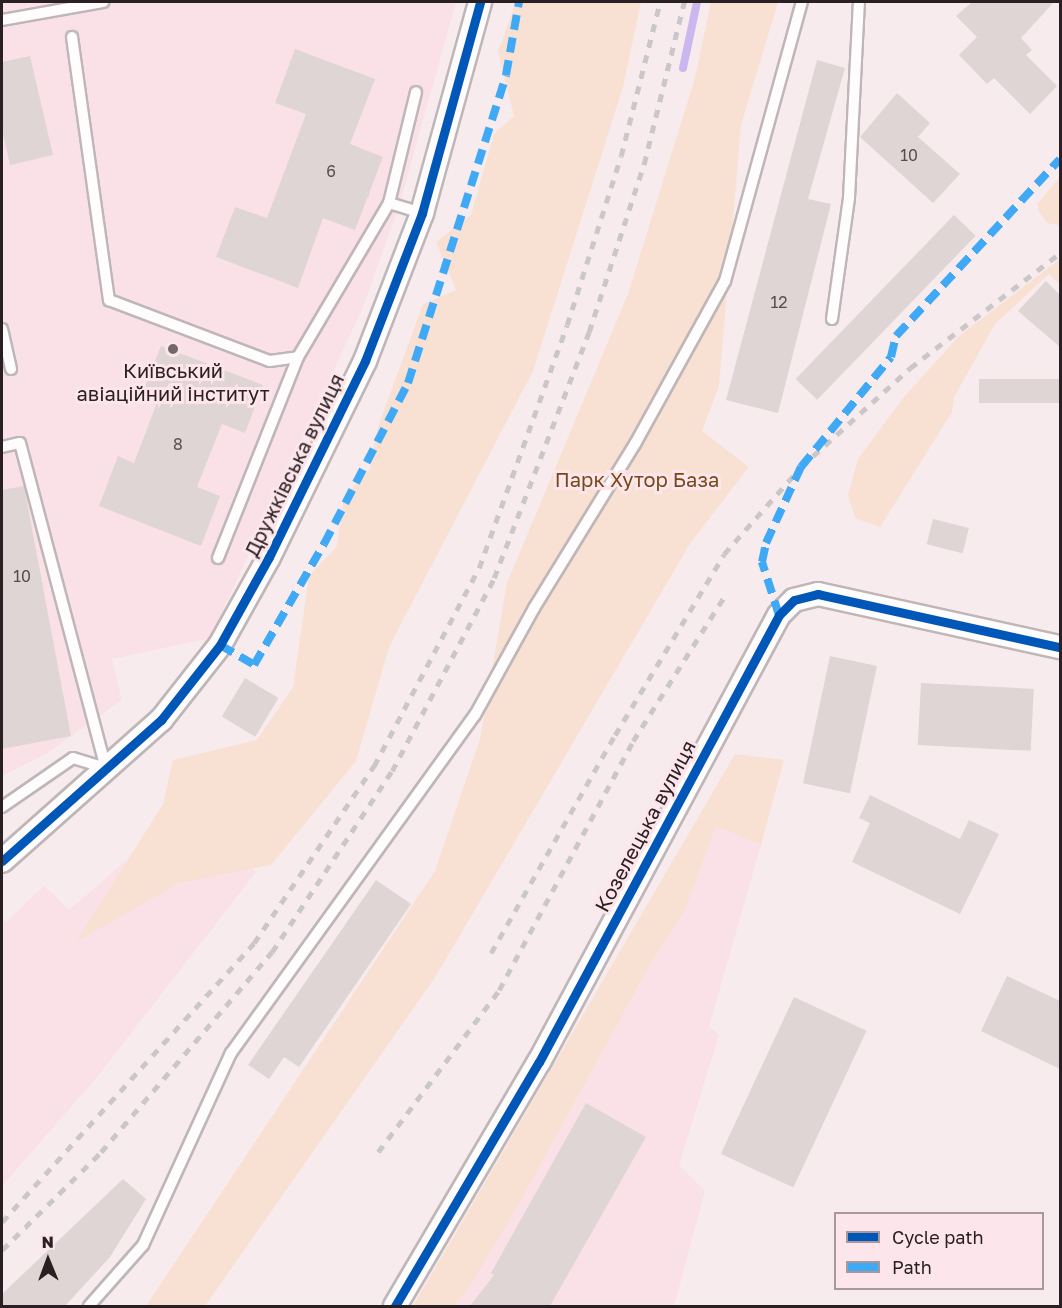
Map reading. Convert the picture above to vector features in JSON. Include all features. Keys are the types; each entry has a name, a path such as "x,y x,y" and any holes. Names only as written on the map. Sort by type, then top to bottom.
{"street":[{"name":"Дружківська вулиця","path":"2,861 161,720 220,645 264,567 365,361 422,213 480,2"},
{"name":"Козелецька вулиця","path":"395,1306 539,1062 779,615 794,600 818,594 1060,647"}],"lane":[{"path":"2,20 103,2"},
{"path":"89,1306 143,1245 231,1053 475,715 534,608 635,444 725,281 802,2"},
{"path":"832,319 849,198 859,2"},
{"path":"72,37 109,300 270,361 298,357"},
{"path":"218,558 298,357 385,201 416,92"},
{"path":"385,201 422,213"},
{"path":"2,329 11,369"},
{"path":"2,447 20,443 106,768"},
{"path":"2,807 73,758 106,768"}],"path":[{"path":"355,190 385,201"}],"shaded area":[{"name":"Київський авіаційний інститут","path":"456,2 399,206 363,307 210,638 112,659 122,700 46,754 2,776 2,3"},
{"path":"716,825 761,845 709,1027 719,1035 679,1165 705,1191 674,1306 456,1306 523,1197 650,965 685,910"},
{"path":"148,842 236,845 256,872 97,1077 2,1186 2,918 6,922 44,886 69,910"}],"green space":[{"path":"516,2 641,2 623,87 533,371 389,647 356,761 271,865 179,883 76,942 163,804 173,760 257,740 293,687 309,576 337,546 344,497 370,469 378,427 423,304 456,290 436,242 471,215 494,134 514,116 498,52"},
{"name":"Парк Хутор База","path":"711,2 778,2 741,125 719,386 702,431 749,467 691,542 436,976 205,1306 146,1306 435,871 480,739 507,583 628,294 695,78"},
{"path":"1060,177 1060,223 1058,225 1047,223 1038,210 1038,203"},
{"path":"1060,259 1060,285 1049,274 995,324 954,397 952,412 864,553 880,527 855,518 848,495 858,459 904,397 959,336"},
{"path":"735,754 784,760 761,845 716,826 685,910 650,965 523,1197 470,1286 455,1306 413,1306"}],"building":[{"path":"972,2 1054,2 1021,38 1032,50 1026,55 1057,86 1030,114 994,78 987,84 959,55 977,37 956,16"},
{"path":"295,49 375,79 350,144 383,157 355,230 323,218 298,288 216,257 235,207 267,218 306,114 275,103"},
{"path":"30,56 53,155 10,165 2,129 2,62"},
{"path":"817,60 845,68 808,199 831,204 778,413 726,400"},
{"path":"897,93 930,123 918,137 960,174 933,203 860,137"},
{"path":"954,215 976,236 817,400 796,379"},
{"path":"1046,281 1060,295 1060,347 1018,311"},
{"path":"161,346 263,385 245,433 222,424 197,487 220,496 201,546 99,506 118,456 134,463 158,400 142,394"},
{"path":"979,379 1060,379 1060,403 979,403"},
{"path":"24,486 71,736 2,749 2,490"},
{"path":"933,519 969,528 963,553 927,544"},
{"path":"830,656 877,666 850,793 803,783"},
{"path":"245,678 278,698 255,737 222,717"},
{"path":"921,683 1034,689 1031,751 918,745"},
{"path":"870,795 960,839 969,820 999,834 960,914 852,862 870,823 859,818"},
{"path":"376,880 411,904 299,1067 284,1057 269,1079 248,1065"},
{"path":"1007,976 1060,1001 1060,1069 981,1031"},
{"path":"794,997 867,1031 793,1188 721,1154"},
{"path":"586,1103 646,1137 550,1306 470,1306 494,1275 491,1273"},
{"path":"123,1179 146,1199 110,1257 65,1306 2,1306 2,1294"}],"waterway":[{"path":"683,68 697,2"}],"railway":[{"path":"2,1222 254,943 374,766 479,568 567,325 621,156 660,2"},
{"path":"2,1250 101,1152 272,952 392,771 494,578 589,332 644,164 684,2"},
{"path":"491,953 615,735 724,554 801,467 910,368 1060,253"},
{"path":"378,1152 499,990 633,741 724,597"}],"marked path":[{"path":"220,645 254,665 324,544 408,383 506,75 519,2"},
{"path":"779,615 762,562 766,543 801,467 891,357 896,336 1060,159"}],"cycle path":[{"path":"2,861 161,720 220,645 269,557 365,361 422,213 480,2"},
{"path":"395,1306 539,1062 779,615 794,600 818,594 1060,647"}],"place":[{"name":"Київський авіаційний інститут","path":"173,349"}]}
